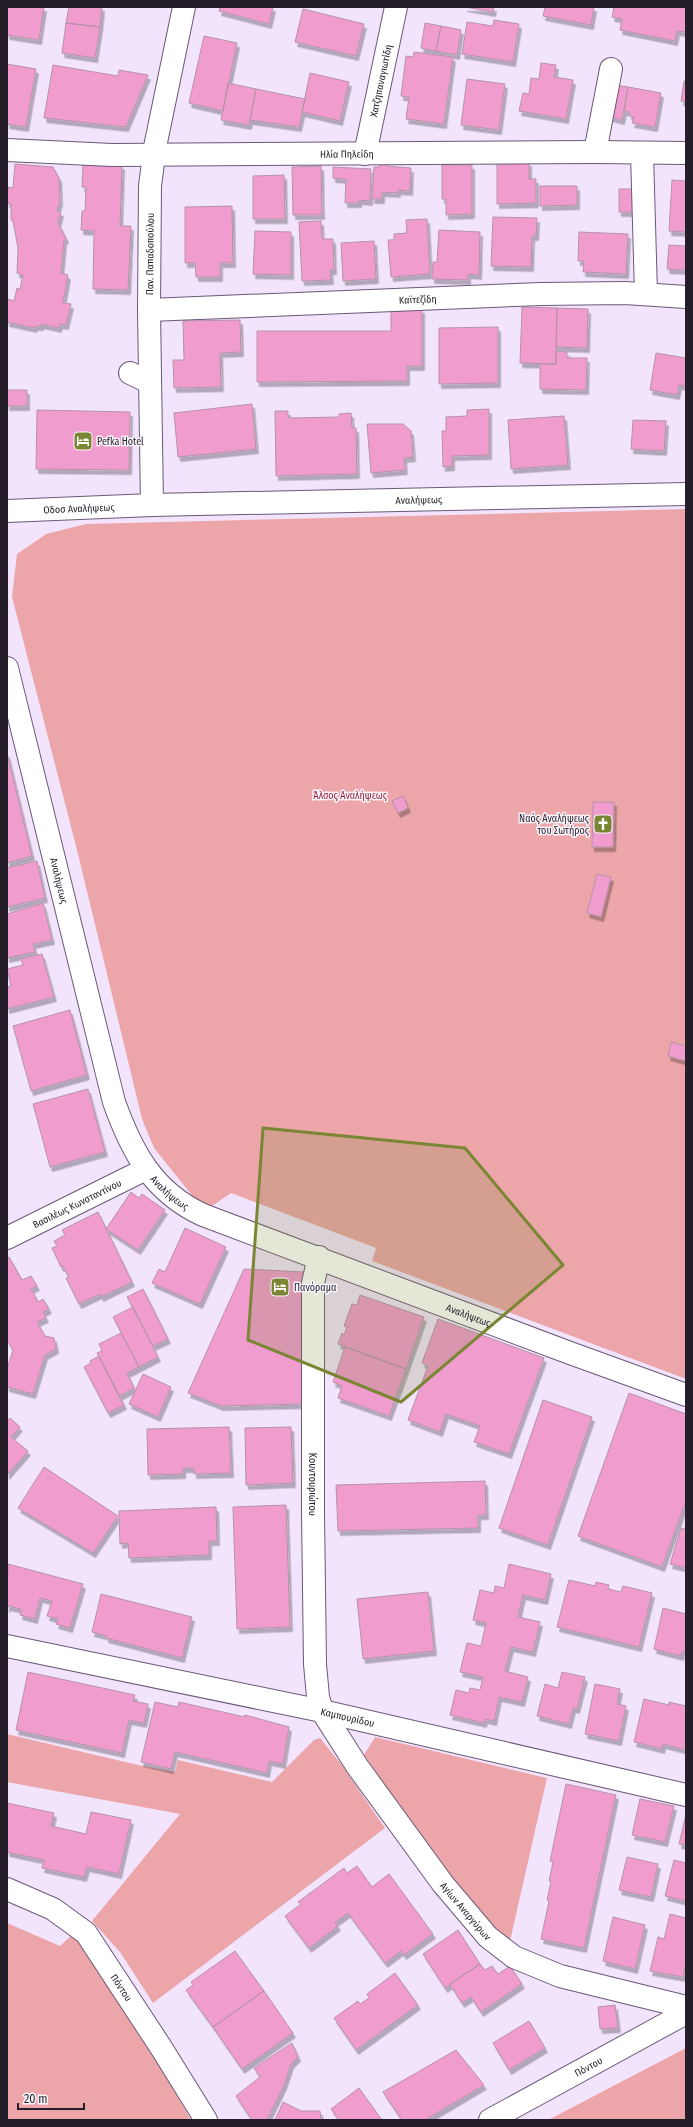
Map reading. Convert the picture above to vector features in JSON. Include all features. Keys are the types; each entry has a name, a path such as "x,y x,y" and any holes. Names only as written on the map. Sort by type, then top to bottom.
{"street":[{"name":"Παν. Παπαδοπούλου","path":"152,505 149,382 150,200 153,154 184,7"},
{"name":"Χατζηπαναγιωτίδη","path":"365,154 396,7"},
{"path":"596,152 611,69"},
{"name":"Ηλία Πηλείδη","path":"7,150 112,155 596,152 686,153"},
{"path":"642,152 646,294"},
{"name":"Καϊτεζίδη","path":"149,310 541,294 646,294 686,297"},
{"path":"130,373 149,382"},
{"name":"Αναλήψεως","path":"152,505 686,494"},
{"name":"Οδοσ Αναλήψεως","path":"7,511 152,505"},
{"name":"Αναλήψεως","path":"7,668 114,1102 126,1136 146,1169 174,1198 194,1211 570,1353 686,1395"},
{"name":"Βασιλέως Κωνσταντίνου","path":"7,1238 146,1169"},
{"name":"Κουντουριώτου","path":"319,1257 313,1283 312,1512 315,1664 318,1697 322,1711"},
{"name":"Καμπουρίδου","path":"7,1646 322,1711 686,1795"},
{"name":"Αγίων Αναργύρων","path":"322,1711 357,1766 443,1884 488,1937 514,1957 560,1976 686,2007"},
{"name":"Πόντου","path":"7,1889 53,1909 86,1933 162,2049 206,2120"},
{"name":"Πόντου","path":"490,2120 686,2013"}],"highlighted area":[{"path":"263,1128 465,1148 563,1265 401,1402 248,1340"}],"green space":[{"name":"Άλσος Αναλήψεως","path":"686,509 686,1379 372,1261 376,1248 231,1193 209,1208 199,1204 154,1148 142,1119 78,854 12,597 17,554 46,534 86,524"},
{"path":"7,1734 138,1765 175,1772 178,1760 272,1782 314,1740 320,1738 341,1764 385,1828 153,2003 120,1952 92,1921 180,1814 7,1782"},
{"path":"375,1737 547,1778 510,1941 494,1928 461,1893 364,1755"},
{"path":"7,1923 60,1946 75,1932 154,2055 191,2120 7,2120"},
{"path":"686,2048 686,2120 548,2120"}],"building":[{"path":"7,7 44,7 39,40 7,35"},
{"path":"69,7 102,7 100,27 66,23"},
{"path":"220,7 273,7 269,24 219,11"},
{"path":"465,7 494,7 493,12"},
{"path":"545,7 594,7 591,25 543,16"},
{"path":"614,7 686,7 686,32 677,31 675,41 620,30 622,19 612,17"},
{"path":"303,9 364,24 356,56 295,42"},
{"path":"494,20 519,24 513,62 462,54 467,22 493,26"},
{"path":"66,23 100,27 95,58 62,53"},
{"path":"425,23 441,26 436,51 421,48"},
{"path":"441,26 461,30 457,55 436,51"},
{"path":"204,36 237,43 223,111 189,103"},
{"path":"414,52 453,57 444,124 406,119 409,97 401,96 406,56 413,57"},
{"path":"541,63 556,65 554,77 573,80 566,119 519,111 523,93 529,94 531,78 539,79"},
{"path":"7,64 36,69 26,127 7,124"},
{"path":"53,65 118,76 119,70 148,75 126,127 44,118"},
{"path":"310,73 349,82 340,121 302,112"},
{"path":"467,79 505,84 499,130 461,125"},
{"path":"684,81 686,81 686,102 681,101"},
{"path":"228,83 256,89 249,125 221,120"},
{"path":"616,85 628,87 622,120 610,117"},
{"path":"628,87 661,93 655,127 632,123 634,117 629,115 629,112 624,111"},
{"path":"256,89 305,99 299,127 250,120"},
{"path":"529,162 529,179 536,179 536,203 497,204 497,163"},
{"path":"380,163 388,164 387,166 411,168 410,191 398,190 398,193 382,192 382,199 372,199 374,167 379,167"},
{"path":"15,164 53,167 59,178 60,201 57,211 61,212 58,223 66,238 64,241 61,273 68,275 63,303 71,304 66,325 60,324 59,328 41,324 41,326 35,326 34,328 7,322 7,299 14,301 17,288 20,289 23,275 17,273 18,248 13,221 11,220 11,204 7,203 8,187 13,188"},
{"path":"83,164 122,165 120,226 131,226 128,290 93,289 94,231 81,230 82,211 85,211 86,187 82,187"},
{"path":"442,165 472,165 472,214 446,215 446,199 442,199"},
{"path":"321,166 322,215 293,215 292,167"},
{"path":"333,167 371,169 370,201 359,200 359,203 345,203 346,179 333,178"},
{"path":"284,175 285,219 253,219 253,176"},
{"path":"672,180 686,181 686,232 669,231"},
{"path":"540,186 577,186 577,205 540,206"},
{"path":"619,189 639,189 640,212 619,212"},
{"path":"232,206 233,263 220,263 220,277 196,277 195,263 185,263 185,207"},
{"path":"493,217 537,218 536,236 532,236 531,267 491,266"},
{"path":"427,219 430,274 391,277 388,240 394,240 394,234 407,233 406,220"},
{"path":"321,221 322,239 333,239 334,270 330,270 331,280 302,281 299,222"},
{"path":"439,230 480,232 479,275 468,274 468,280 432,279 433,262 437,262"},
{"path":"255,231 291,232 291,275 253,274"},
{"path":"579,232 628,234 626,274 583,272 584,261 578,261"},
{"path":"374,241 376,279 343,281 341,243"},
{"path":"669,245 686,246 686,270 667,269"},
{"path":"522,307 557,308 556,364 520,363"},
{"path":"557,308 588,309 587,348 556,347"},
{"path":"391,309 422,309 422,366 407,366 407,381 257,382 257,331 391,331"},
{"path":"240,320 241,352 220,353 221,387 174,388 173,360 184,360 183,321"},
{"path":"498,327 498,383 439,384 439,328"},
{"path":"556,351 567,352 567,358 587,358 586,390 540,389 540,364 556,364"},
{"path":"656,353 686,358 686,386 679,385 677,395 650,390"},
{"path":"7,390 27,390 27,406 7,406"},
{"path":"252,404 256,449 178,457 174,413"},
{"path":"489,409 489,455 452,456 452,466 443,467 442,431 446,431 446,417 467,416 467,410"},
{"name":"Pefka Hotel","path":"37,410 130,412 129,470 36,469"},
{"path":"275,411 288,411 288,418 339,417 339,414 351,413 352,428 356,428 357,474 276,476"},
{"path":"564,416 568,465 511,469 508,420"},
{"path":"633,420 666,421 664,451 631,449"},
{"path":"367,424 403,424 411,431 413,457 404,458 405,470 371,473"},
{"path":"7,753 32,856 7,863"},
{"path":"403,796 408,808 398,813 392,801"},
{"name":"Ναός Αναλήψεως του Σωτήρος","path":"593,802 614,802 613,847 592,847"},
{"path":"37,861 45,898 7,907 7,868"},
{"path":"597,874 611,877 601,917 587,913"},
{"path":"43,903 52,940 33,944 35,952 7,958 7,914"},
{"path":"42,954 54,997 7,1009 7,987 11,986 7,969 23,965 21,959"},
{"path":"70,1010 87,1075 31,1091 13,1026"},
{"path":"671,1042 686,1046 686,1061 668,1056"},
{"path":"88,1089 105,1152 50,1167 33,1104"},
{"path":"131,1192 139,1198 142,1194 165,1210 138,1250 106,1229"},
{"path":"98,1212 132,1282 101,1297 100,1294 79,1304 66,1278 69,1278 63,1266 61,1267 52,1248 57,1246 54,1241 65,1235 62,1230"},
{"path":"185,1228 226,1247 200,1304 152,1283 159,1269 165,1272"},
{"path":"9,1257 22,1280 31,1276 37,1286 31,1289 38,1302 43,1299 49,1309 43,1312 46,1318 37,1322 45,1336 54,1338 56,1349 45,1355 33,1394 7,1387 7,1369 13,1350 7,1340 7,1258"},
{"path":"244,1269 304,1272 302,1404 221,1406 188,1393"},
{"path":"143,1289 168,1339 153,1346 127,1297"},
{"path":"360,1295 424,1317 406,1369 338,1344 342,1333 344,1335 347,1327 344,1326 352,1304 357,1305"},
{"path":"133,1307 158,1357 139,1367 113,1317"},
{"path":"438,1319 544,1358 509,1454 474,1442 480,1426 446,1414 440,1432 408,1420 428,1366 422,1363"},
{"path":"121,1333 139,1367 127,1373 134,1388 119,1396 97,1353 102,1351 99,1344"},
{"path":"345,1347 406,1369 389,1416 338,1398 342,1386 333,1382"},
{"path":"99,1356 124,1405 108,1413 84,1367 91,1363 90,1361"},
{"path":"143,1374 171,1387 158,1417 129,1404"},
{"path":"629,1393 686,1414 686,1501 662,1567 578,1536"},
{"path":"543,1400 592,1417 548,1545 499,1528"},
{"path":"10,1418 20,1427 11,1437 28,1451 7,1475 7,1422"},
{"path":"229,1427 231,1473 194,1474 194,1468 183,1468 183,1474 148,1475 147,1429"},
{"path":"291,1427 293,1483 246,1485 245,1428"},
{"path":"44,1467 118,1516 93,1553 18,1508"},
{"path":"485,1481 486,1515 478,1515 478,1528 338,1531 336,1485"},
{"path":"286,1505 290,1627 237,1629 233,1507"},
{"path":"216,1507 217,1541 209,1541 209,1555 129,1558 128,1543 120,1544 119,1511"},
{"path":"681,1528 686,1529 686,1568 670,1564"},
{"path":"8,1564 83,1584 70,1628 56,1624 58,1619 47,1616 52,1601 40,1598 35,1619 20,1615 21,1609 8,1606 7,1608"},
{"path":"509,1564 551,1574 545,1600 523,1595 518,1617 540,1622 533,1652 511,1647 505,1671 528,1677 522,1702 499,1697 494,1721 485,1719 484,1723 450,1715 456,1690 469,1693 470,1688 480,1690 483,1677 460,1672 467,1643 481,1646 486,1623 473,1620 480,1590 494,1593 495,1586 504,1588"},
{"path":"569,1580 595,1586 596,1582 609,1585 608,1589 621,1592 623,1586 652,1593 639,1647 557,1627"},
{"path":"428,1592 434,1651 363,1659 357,1599"},
{"path":"101,1594 192,1617 182,1658 106,1638 107,1636 92,1632"},
{"path":"663,1608 686,1614 686,1652 682,1651 681,1656 654,1649"},
{"path":"28,1672 135,1695 133,1701 148,1704 144,1723 129,1720 122,1753 16,1730"},
{"path":"562,1672 585,1677 577,1709 573,1708 569,1724 537,1716 545,1684 558,1688"},
{"path":"595,1684 620,1689 617,1704 626,1706 619,1741 585,1734"},
{"path":"644,1699 669,1705 669,1702 686,1706 686,1750 663,1744 662,1749 634,1742"},
{"path":"155,1702 178,1707 179,1702 245,1717 245,1715 289,1727 283,1764 269,1761 267,1773 175,1752 171,1769 141,1762"},
{"path":"566,1784 616,1795 584,1948 541,1939 549,1901 547,1900 553,1862 550,1861"},
{"path":"640,1799 674,1806 665,1842 632,1835"},
{"path":"7,1803 54,1813 51,1826 86,1834 91,1812 131,1820 119,1874 87,1867 84,1877 42,1868 44,1860 7,1852"},
{"path":"686,1814 686,1845 679,1844"},
{"path":"627,1857 658,1864 651,1897 619,1890"},
{"path":"674,1860 686,1863 686,1901 665,1896"},
{"path":"357,1866 372,1887 389,1874 433,1934 404,1955 401,1951 385,1963 348,1913 335,1922 338,1926 309,1948 285,1916 301,1904 298,1902 344,1868 347,1873"},
{"path":"670,1914 686,1918 686,1964 683,1977 650,1971 658,1937 664,1939"},
{"path":"613,1917 645,1925 635,1969 603,1961"},
{"path":"458,1930 480,1964 445,1988 423,1954"},
{"path":"235,1951 264,1991 213,2027 186,1990 193,1985 191,1982"},
{"path":"480,1964 485,1970 492,1966 498,1974 510,1966 522,1984 481,2012 471,1997 462,2003 450,1984"},
{"path":"395,1973 418,2005 356,2050 334,2018 358,2001 360,2004 369,1998 367,1994"},
{"path":"264,1991 293,2033 242,2069 213,2027"},
{"path":"615,2005 618,2028 600,2029 598,2007"},
{"path":"529,2021 545,2048 509,2070 493,2043"},
{"path":"292,2043 298,2057 291,2064 284,2085 267,2120 252,2120 236,2096 260,2077 254,2068"},
{"path":"456,2050 484,2085 425,2120 402,2120 383,2092"},
{"path":"359,2088 382,2120 339,2120 331,2109"},
{"path":"283,2102 301,2111 320,2111 321,2120 275,2120"}],"place":[{"name":"Pefka Hotel","path":"83,441"},
{"name":"Ναός Αναλήψεως του Σωτήρος","path":"603,824"},
{"name":"Πανόραμα","path":"280,1287"}]}
